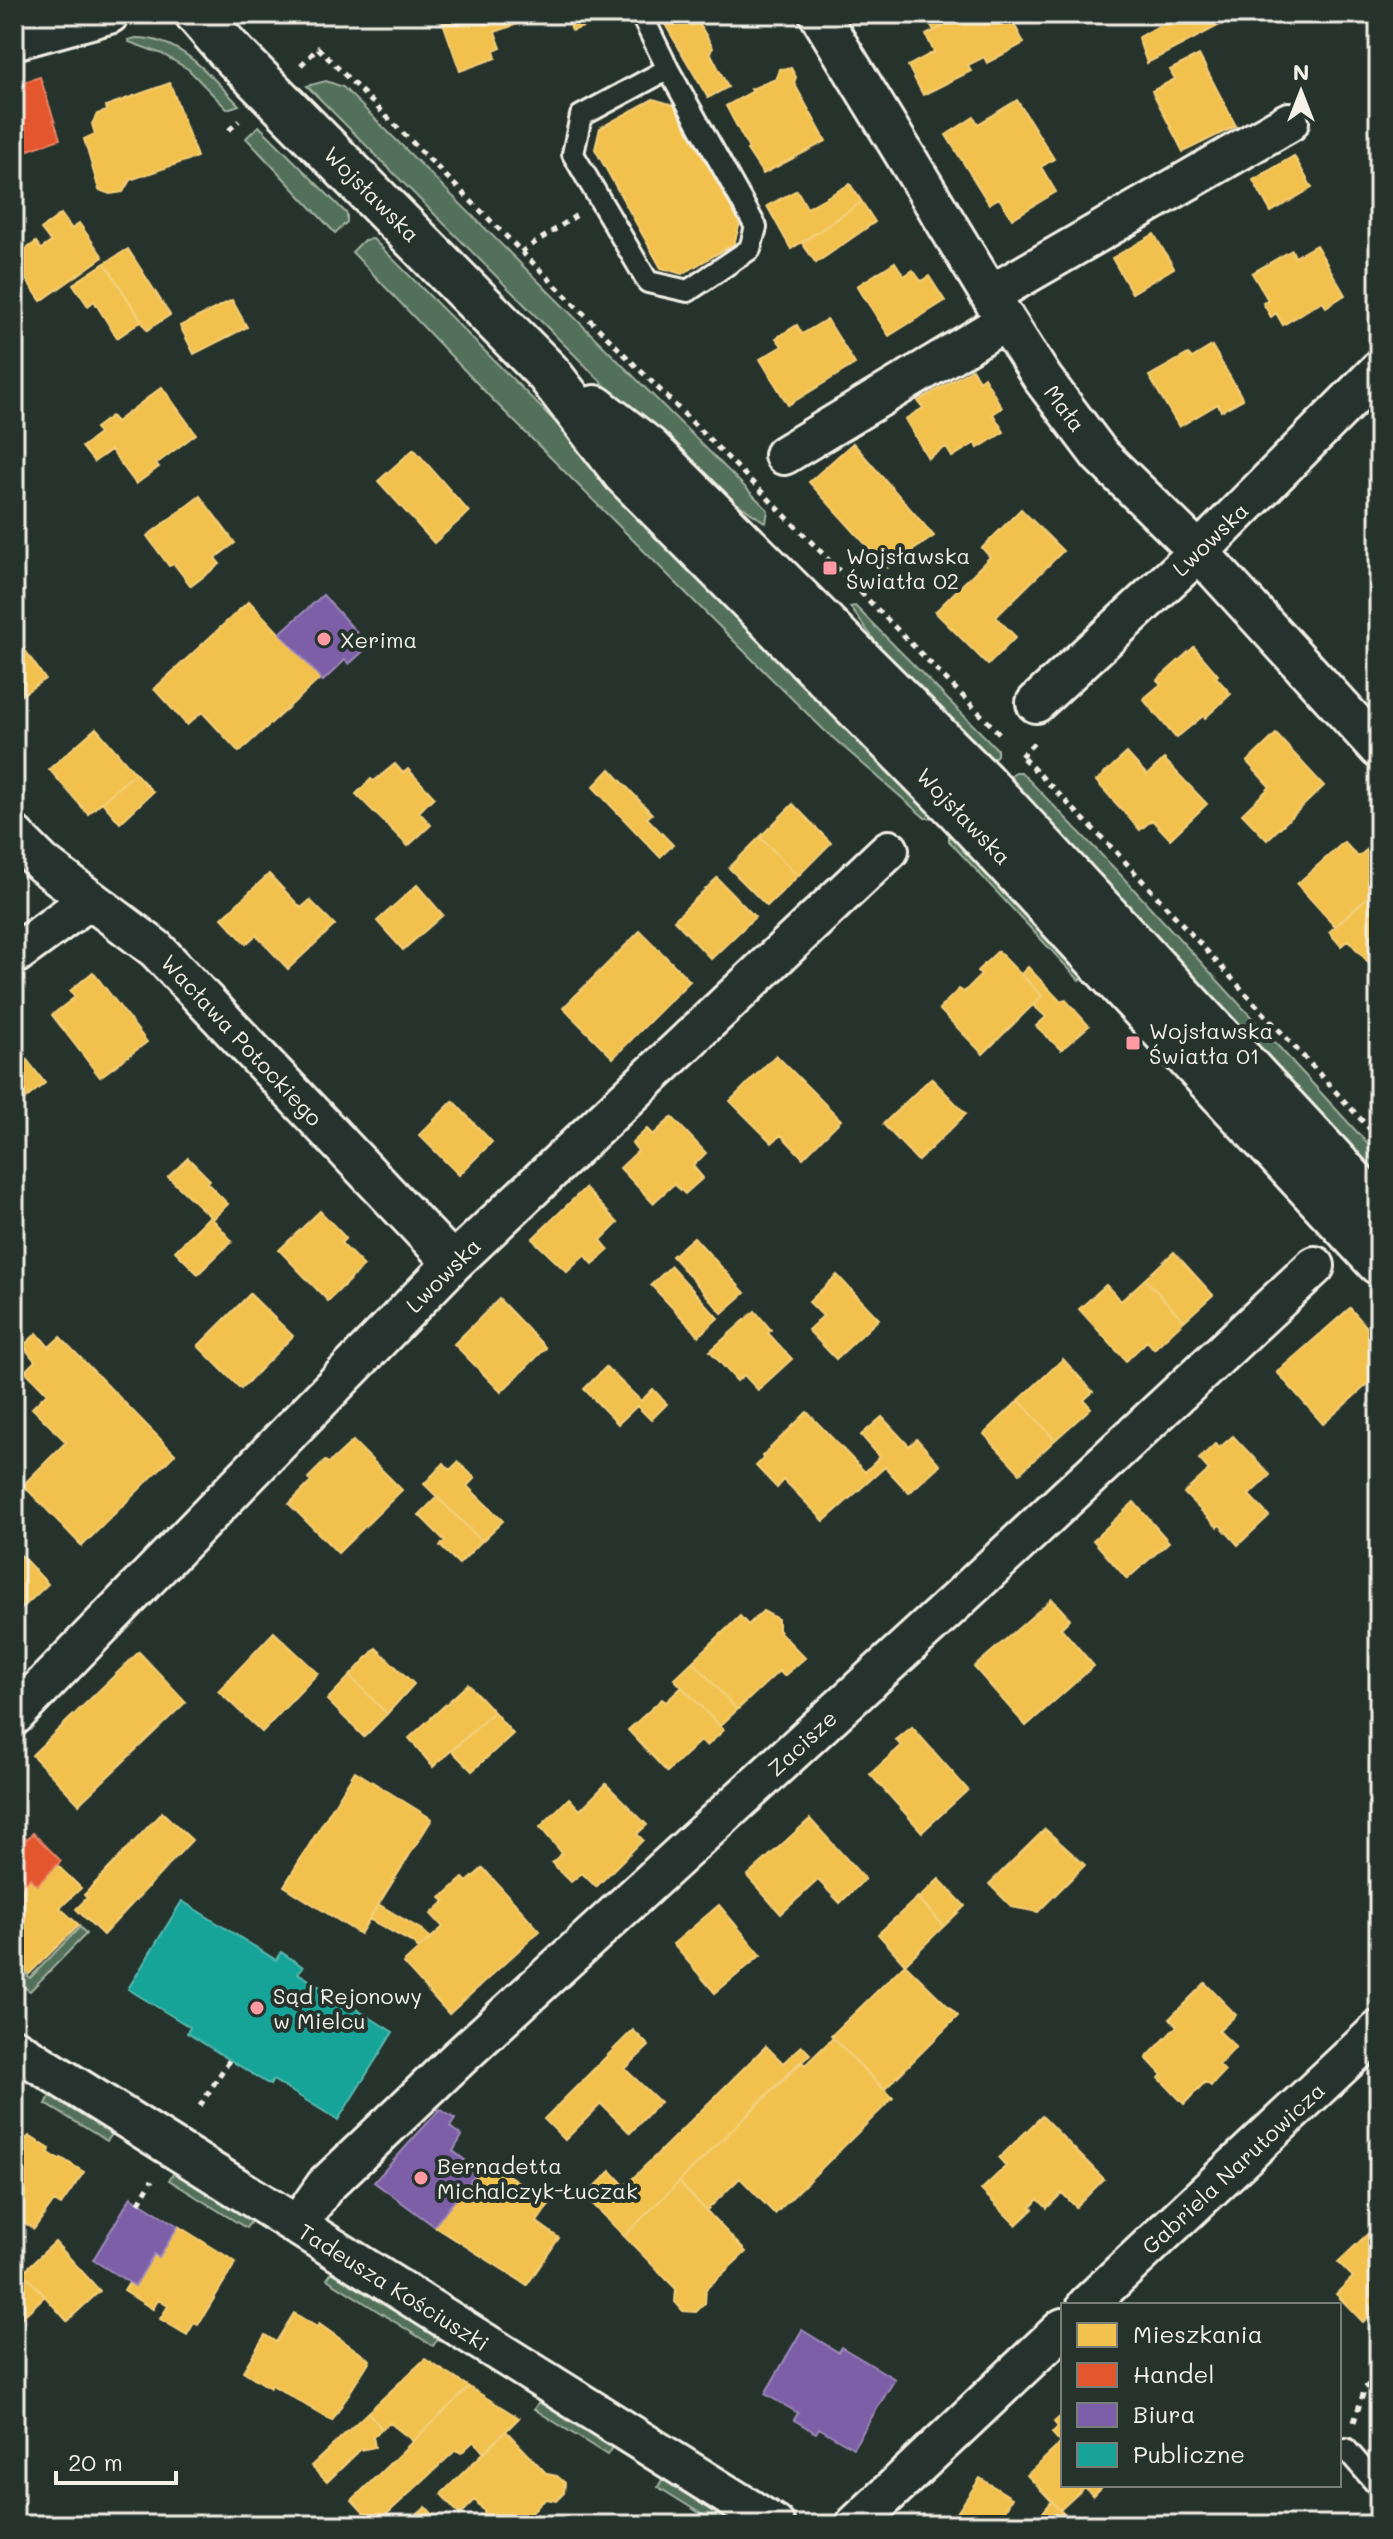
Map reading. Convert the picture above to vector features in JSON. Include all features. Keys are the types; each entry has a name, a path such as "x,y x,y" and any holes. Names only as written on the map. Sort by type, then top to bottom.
{"street":[{"path":"14,40 109,14"},
{"name":"Wojsławska","path":"198,14 228,49 548,373 625,473 957,808 1379,1262"},
{"name":"Mała","path":"819,14 1043,379 1100,455 1199,552 1379,749"},
{"path":"784,455 998,308 1289,122"},
{"name":"Lwowska","path":"1036,703 1199,552 1379,370"},
{"name":"Wojsławska","path":"548,373 648,449 982,782 1379,1210"},
{"name":"Wacława Potockiego","path":"14,835 43,864 156,949 453,1263"},
{"name":"Lwowska","path":"14,1716 453,1263 889,850"},
{"path":"14,955 89,900"},
{"name":"Zacisze","path":"297,2226 325,2186 460,2057 1315,1266"},
{"name":"Gabriela Narutowicza","path":"1089,2303 1379,2030"},
{"name":"Tadeusza Kościuszki","path":"14,2048 775,2525"},
{"path":"855,2525 1061,2330"}],"lane":[{"path":"641,14 756,227 750,249 688,291 648,282 573,154 581,116 668,69"},
{"path":"1346,2449 1379,2487"}],"path":[{"path":"297,69 318,48"},
{"path":"521,252 545,235"},
{"path":"200,2106 230,2059"},
{"path":"139,2203 153,2179"},
{"path":"1346,2449 1365,2388 1379,2375"}],"green space":[{"path":"136,38 167,44 181,51 239,105 227,109 188,69 128,40"},
{"path":"326,81 343,87 768,510 766,523 691,472 307,86"},
{"path":"259,126 347,214 347,222 335,233 246,138"},
{"path":"373,239 940,808 931,818 925,818 824,730 493,400 352,252 364,240"},
{"path":"855,606 997,749 997,755 985,767 921,703 850,607"},
{"path":"1015,772 1021,772 1118,872 1379,1156 1379,1164 1366,1176 1002,784"},
{"path":"958,826 1084,977 1079,980 949,841 949,836"},
{"path":"80,1927 86,1934 30,1991 14,1981 14,1962 30,1978"},
{"path":"51,2094 113,2133 107,2141 46,2104"},
{"path":"175,2171 253,2219 246,2228 169,2180"},
{"path":"333,2271 439,2337 433,2346 327,2279"},
{"path":"540,2400 613,2446 607,2455 534,2409"},
{"path":"663,2478 738,2525 719,2525 658,2487"}],"building: Mieszkania":[{"path":"440,14 545,14 495,32 501,48 494,51 496,58 460,71"},
{"path":"566,14 619,14 572,31"},
{"path":"659,14 694,14 713,48 710,52 728,87 708,98"},
{"path":"925,14 965,14 966,15 934,31"},
{"path":"965,14 1009,14 1024,43 987,63 984,57 968,65 971,71 923,95 908,66 934,52 926,35"},
{"path":"1172,14 1237,16 1147,63 1138,38 1174,17"},
{"path":"1199,55 1236,126 1183,152 1152,91 1175,79 1170,70"},
{"path":"791,68 796,77 794,83 826,141 763,174 747,150 726,106 753,91 751,89 776,79 779,69"},
{"path":"170,83 197,157 130,180 123,192 110,194 99,190 84,139 95,134 92,124 97,114 107,111 106,106"},
{"path":"653,99 674,105 740,223 734,244 682,274 661,268 595,149 600,128"},
{"path":"1017,100 1054,159 1041,167 1056,192 1012,219 999,198 989,204 946,135 974,117 978,124"},
{"path":"1294,156 1312,188 1271,212 1253,180"},
{"path":"850,184 862,202 791,249 767,206 797,190 807,208"},
{"path":"862,202 875,222 816,263 802,243"},
{"path":"61,214 72,229 79,223 103,257 41,301 14,258 36,242 41,249 51,242 41,229"},
{"path":"1154,234 1174,268 1132,293 1112,258"},
{"path":"1316,245 1345,295 1326,307 1322,301 1283,325 1276,313 1271,317 1263,303 1268,300 1252,273 1292,250 1295,257"},
{"path":"128,249 170,315 147,330 105,263"},
{"path":"895,262 904,276 913,270 921,281 929,276 945,301 889,336 857,286"},
{"path":"105,263 142,321 117,338 94,301 88,306 73,284"},
{"path":"232,300 247,327 194,354 180,326"},
{"path":"827,319 855,364 788,405 760,359 782,346 776,338 797,325 802,334"},
{"path":"1212,346 1243,399 1221,411 1218,404 1179,427 1149,376 1188,354 1192,358"},
{"path":"972,369 979,381 984,377 1002,408 993,414 1004,432 978,448 975,443 952,457 946,447 928,458 905,419 923,408 918,401"},
{"path":"162,387 196,434 156,464 159,467 136,484 111,450 94,462 82,447 99,434 95,428 111,416 116,422"},
{"path":"853,443 934,536 887,568 809,482"},
{"path":"414,449 469,512 434,543 378,481"},
{"path":"200,496 235,543 215,558 220,564 191,586 174,564 169,566 147,536"},
{"path":"1021,509 1063,551 996,617 1016,637 988,665 935,612 990,557 982,548"},
{"path":"249,601 321,678 239,752 202,712 187,725 154,689"},
{"path":"14,634 45,679 14,700"},
{"path":"1194,647 1231,694 1205,718 1203,716 1176,738 1143,699 1161,684 1157,680"},
{"path":"96,728 135,773 88,814 49,769"},
{"path":"1276,734 1324,786 1267,840 1242,814 1270,787 1247,762"},
{"path":"1127,753 1147,775 1164,759 1207,804 1170,839 1152,820 1140,830 1096,781"},
{"path":"395,764 403,773 408,769 434,797 419,812 431,825 408,846 356,794 371,779 374,781"},
{"path":"610,769 652,814 647,818 673,845 660,857 593,787"},
{"path":"135,773 153,792 120,823 102,802"},
{"path":"793,804 831,843 798,876 760,837"},
{"path":"760,837 798,876 767,906 729,868"},
{"path":"1344,842 1358,857 1370,847 1379,858 1379,887 1335,926 1297,884"},
{"path":"269,874 301,908 310,900 335,925 288,969 256,935 246,944 222,918"},
{"path":"717,878 755,917 711,959 674,920"},
{"path":"417,885 443,915 403,950 377,921"},
{"path":"1379,887 1379,955 1370,964 1348,940 1341,946 1329,932"},
{"path":"640,931 690,981 613,1058 563,1008"},
{"path":"998,951 1042,996 983,1054 939,1009 959,989 964,992 981,975 977,971"},
{"path":"1028,967 1061,1002 1065,999 1089,1026 1061,1050 1036,1026 1046,1017 1033,1005 1042,996 1021,974"},
{"path":"93,972 147,1042 100,1077 52,1015 75,997 70,991"},
{"path":"14,1043 45,1083 14,1108"},
{"path":"776,1055 841,1120 803,1158 781,1135 772,1143 730,1101"},
{"path":"931,1078 966,1114 918,1161 883,1124"},
{"path":"453,1101 492,1142 459,1175 419,1135"},
{"path":"672,1117 706,1153 693,1166 703,1178 685,1194 674,1184 653,1203 620,1168 638,1151 632,1143 647,1129 653,1135"},
{"path":"188,1158 228,1204 213,1219 168,1177"},
{"path":"585,1188 618,1223 601,1240 609,1250 593,1264 585,1255 567,1272 532,1239"},
{"path":"320,1211 346,1238 341,1243 364,1266 328,1301 279,1250"},
{"path":"210,1216 232,1241 198,1274 175,1251"},
{"path":"694,1237 745,1293 722,1313 672,1256"},
{"path":"1174,1252 1213,1295 1184,1321 1145,1279"},
{"path":"671,1266 718,1318 699,1336 651,1285"},
{"path":"837,1275 879,1319 836,1359 808,1330 823,1316 809,1302"},
{"path":"1145,1279 1184,1321 1154,1349 1147,1341 1126,1361 1079,1309 1106,1285 1121,1301"},
{"path":"250,1294 293,1336 241,1389 198,1346"},
{"path":"499,1299 546,1348 501,1392 454,1344"},
{"path":"1350,1308 1379,1341 1379,1374 1323,1424 1277,1372"},
{"path":"755,1311 771,1330 768,1333 792,1359 758,1390 744,1375 737,1381 710,1351"},
{"path":"37,1333 49,1347 60,1337 175,1454 82,1546 23,1485 66,1442 32,1408 47,1393 25,1371 35,1361 23,1346"},
{"path":"1063,1359 1093,1392 1084,1400 1091,1408 1055,1440 1019,1400"},
{"path":"606,1367 641,1401 653,1389 667,1404 651,1420 637,1406 618,1424 584,1389"},
{"path":"1019,1400 1055,1440 1020,1473 984,1434"},
{"path":"807,1412 865,1472 880,1457 861,1435 882,1417 909,1446 917,1439 940,1465 909,1493 885,1467 824,1521 784,1480 777,1488 756,1466 763,1459 762,1456"},
{"path":"1233,1436 1270,1475 1249,1495 1269,1516 1238,1545 1184,1493 1209,1470 1199,1459 1215,1444 1219,1448"},
{"path":"353,1441 402,1490 338,1553 289,1504 311,1482 308,1478 325,1461 329,1463"},
{"path":"458,1462 475,1478 467,1486 503,1521 482,1541 424,1484 444,1463 450,1470"},
{"path":"437,1497 482,1541 459,1564 440,1546 445,1541 419,1515"},
{"path":"1134,1502 1169,1542 1127,1579 1093,1540"},
{"path":"14,1548 48,1584 18,1612 14,1608"},
{"path":"1052,1599 1070,1619 1061,1628 1094,1666 1026,1726 974,1667"},
{"path":"763,1611 778,1619 778,1630 805,1658 784,1676 779,1671 737,1710 693,1661 740,1616 748,1625"},
{"path":"274,1632 318,1673 262,1732 218,1691"},
{"path":"376,1648 414,1684 387,1714 350,1676"},
{"path":"139,1652 186,1702 79,1804 32,1755"},
{"path":"693,1661 737,1710 720,1726 674,1679"},
{"path":"350,1676 387,1714 364,1737 327,1700"},
{"path":"468,1684 494,1712 433,1767 409,1738"},
{"path":"682,1687 724,1730 707,1746 700,1741 667,1772 628,1730 662,1699 666,1702"},
{"path":"494,1712 513,1734 472,1771 452,1751"},
{"path":"912,1727 968,1790 922,1832 870,1774 901,1746 896,1740"},
{"path":"355,1771 432,1819 360,1934 284,1886"},
{"path":"606,1784 647,1825 637,1834 643,1840 596,1887 582,1873 571,1882 552,1863 562,1853 540,1827 569,1798 580,1810"},
{"path":"162,1812 192,1840 103,1935 76,1909 87,1898 84,1895"},
{"path":"810,1819 865,1879 840,1903 818,1880 781,1914 747,1876"},
{"path":"1045,1829 1085,1865 1038,1912 1012,1907 989,1884"},
{"path":"57,1865 81,1888 60,1908 79,1925 29,1974 14,1958 14,1895 30,1878 37,1885"},
{"path":"483,1868 540,1931 449,2014 403,1963 443,1927 431,1914 445,1901 441,1898 463,1878 467,1882"},
{"path":"939,1879 965,1906 944,1926 918,1899"},
{"path":"918,1897 944,1926 905,1964 878,1934"},
{"path":"378,1904 431,1938 418,1949 413,1943 369,1919"},
{"path":"719,1905 761,1955 715,1993 673,1944"},
{"path":"905,1964 958,2016 884,2090 831,2036"},
{"path":"1205,1983 1236,2015 1219,2031 1236,2047 1219,2065 1225,2071 1211,2086 1205,2082 1184,2104 1159,2078 1162,2075 1146,2058 1177,2026 1170,2018"},
{"path":"633,2030 649,2046 625,2069 660,2102 630,2133 601,2104 565,2140 544,2119"},
{"path":"833,2038 893,2098 775,2214 740,2178 706,2211 679,2182 801,2061 805,2065"},
{"path":"766,2046 783,2063 802,2046 810,2054 624,2236 585,2196 611,2171 625,2186"},
{"path":"1042,2116 1104,2179 1076,2207 1062,2193 1047,2208 1038,2199 1031,2207 1033,2209 1016,2225 981,2190 1006,2166 999,2158"},
{"path":"29,2136 50,2149 49,2153 84,2172 61,2205 54,2201 34,2229 23,2222 14,2235 14,2151"},
{"path":"487,2161 550,2203 537,2222 559,2238 527,2285 434,2226"},
{"path":"679,2182 746,2252 706,2289 705,2303 696,2312 683,2311 675,2302 676,2289 624,2236"},
{"path":"1379,2223 1379,2306 1363,2322 1336,2294 1353,2277 1338,2262"},
{"path":"178,2226 236,2262 198,2325 194,2323 187,2335 160,2319 168,2306 158,2300 153,2309 124,2291 129,2283 135,2286 154,2254 159,2258"},
{"path":"55,2242 100,2291 67,2321 23,2272"},
{"path":"23,2272 45,2296 14,2325 14,2281"},
{"path":"294,2313 317,2327 319,2324 370,2360 332,2421 243,2371 265,2335 276,2342"},
{"path":"425,2359 469,2387 413,2441 390,2423 382,2429 368,2412"},
{"path":"469,2387 519,2418 484,2453 474,2441 461,2453 456,2450 375,2525 352,2500"},
{"path":"368,2412 382,2429 373,2437 375,2447 360,2450 327,2482 311,2466"},
{"path":"1061,2416 1061,2443 1052,2433 1058,2427 1054,2422"},
{"path":"506,2431 547,2474 557,2476 565,2483 564,2493 556,2501 546,2499 520,2522 523,2525 476,2525 474,2523 485,2512 475,2500 460,2515 441,2494"},
{"path":"1061,2443 1061,2487 1085,2487 1060,2510 1027,2475"},
{"path":"980,2478 1012,2498 1002,2516 1017,2525 949,2525"},
{"path":"1085,2487 1102,2487 1093,2496"},
{"path":"1052,2501 1074,2525 1040,2525 1036,2521"},
{"path":"426,2507 441,2523 406,2525"}],"building: Handel":[{"path":"40,77 60,139 14,155 14,85"},
{"path":"14,1827 27,1839 33,1833 61,1861 37,1885 30,1878 14,1895"}],"building: Biura":[{"name":"Xerima","path":"323,595 369,646 349,664 345,660 323,681 280,633"},
{"path":"440,2109 455,2119 450,2127 462,2136 453,2151 479,2171 434,2226 374,2182"},
{"path":"131,2197 178,2226 159,2258 154,2254 135,2286 93,2260"},
{"path":"802,2330 838,2352 841,2347 895,2379 853,2448 819,2428 816,2433 794,2420 798,2413 765,2394"}],"building: Publiczne":[{"name":"Sąd Rejonowy w Mielcu","path":"182,1901 276,1960 281,1952 303,1967 298,1973 393,2032 338,2120 273,2080 270,2085 187,2033 190,2027 128,1989"}],"place":[{"name":"Wojsławska Światła 02","path":"830,568"},
{"name":"Xerima","path":"324,639"},
{"name":"Wojsławska Światła 01","path":"1133,1043"},
{"name":"Sąd Rejonowy w Mielcu","path":"257,2008"},
{"name":"Bernadetta Michalczyk-Łuczak","path":"421,2178"}]}
